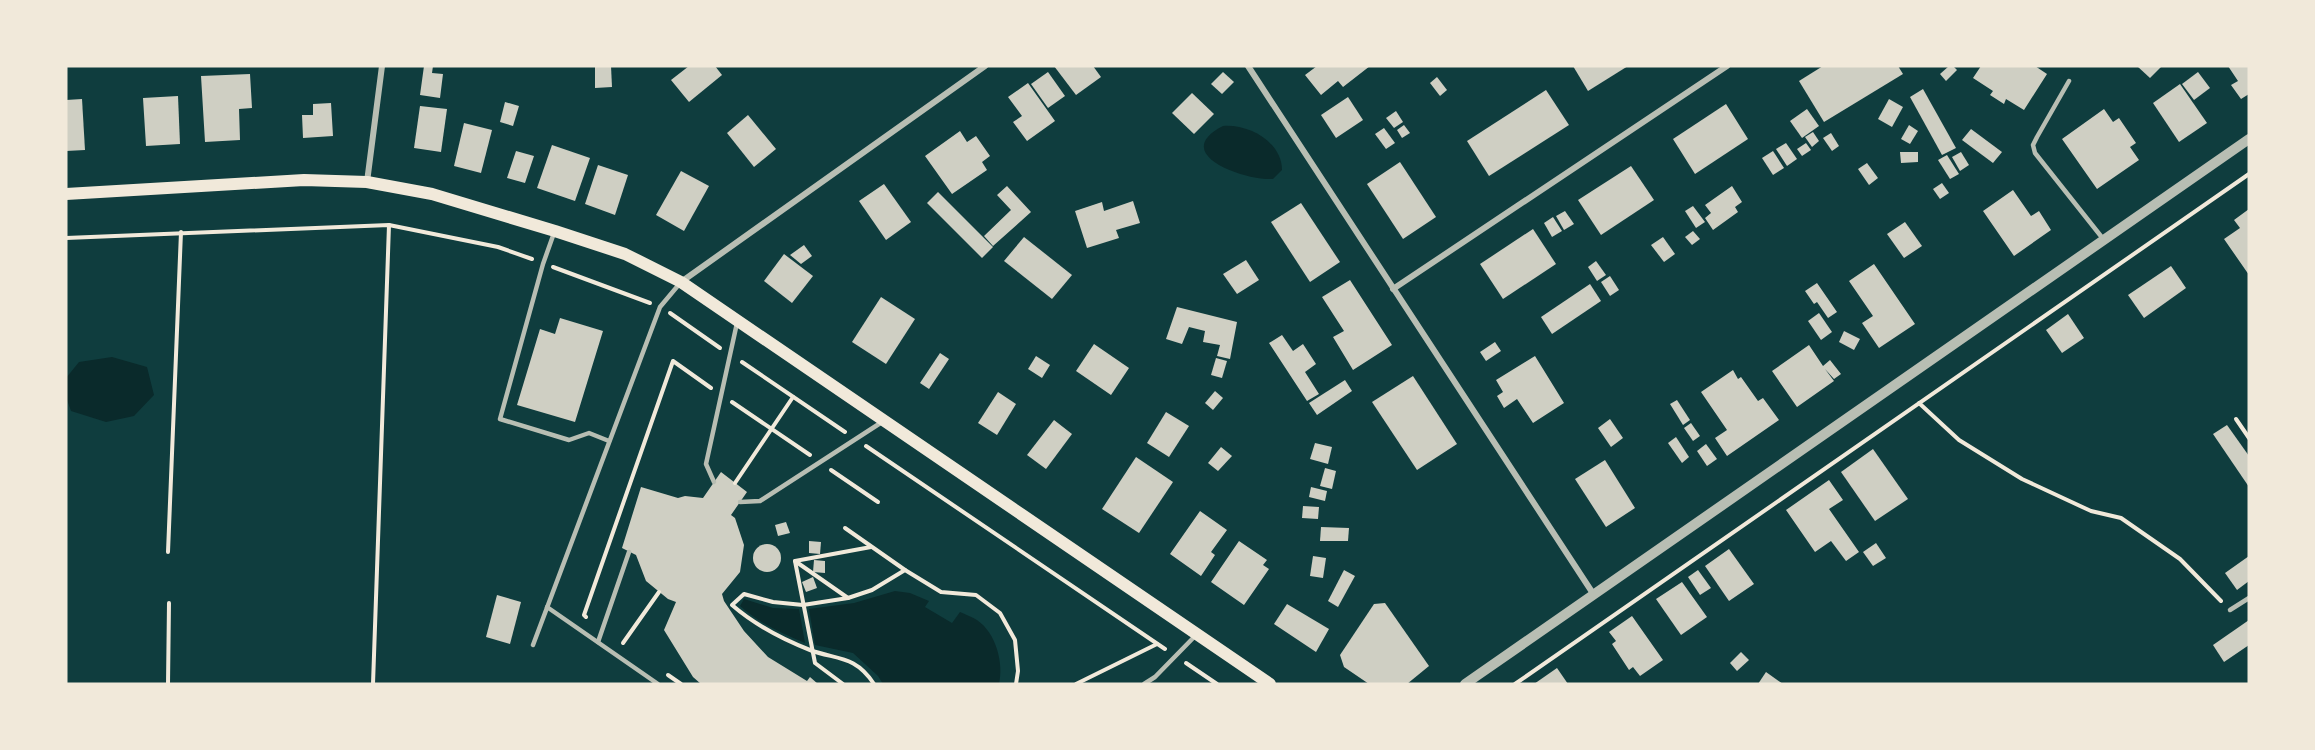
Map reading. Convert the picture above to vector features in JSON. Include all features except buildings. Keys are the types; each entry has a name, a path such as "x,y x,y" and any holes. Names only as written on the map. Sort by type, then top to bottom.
{"main road":[{"path":"66,194 304,180 366,182 432,194 625,254 681,282 1270,684"}],"street":[{"path":"366,182 382,66"},
{"path":"681,282 985,66"},
{"path":"1248,66 1594,595"},
{"path":"1394,289 1727,66"},
{"path":"1466,684 2249,139"}],"lane":[{"path":"2069,81 2033,145 2035,153 2104,240"},
{"path":"555,231 543,264 500,419 570,440 589,433 609,441"},
{"path":"532,645 660,307 681,282"},
{"path":"714,482 706,464 737,321"},
{"path":"740,502 760,501 884,421"},
{"path":"598,642 629,552"},
{"path":"2230,610 2249,598"},
{"path":"547,607 658,684"},
{"path":"1144,684 1155,677 1197,634"}],"path":[{"path":"1515,684 2249,174"},
{"path":"373,684 389,225"},
{"path":"66,238 389,225 498,247 660,307 1217,684"},
{"path":"168,552 181,232"},
{"path":"659,592 624,643 584,615 673,361 878,502"},
{"path":"735,483 793,397"},
{"path":"1919,403 1959,440 2022,479 2091,511 2121,518 2180,559 2230,610"},
{"path":"2236,419 2249,438"},
{"path":"844,528 941,592 976,595 1000,613 1015,640 1018,671 1016,684"},
{"path":"795,561 871,547"},
{"path":"795,561 848,598"},
{"path":"795,561 814,663 843,684"},
{"path":"874,684 849,659 811,650 768,630 747,618 732,605 744,594 773,602 803,605 848,598 872,590 905,570"},
{"path":"168,684 169,603"},
{"path":"1076,684 1157,644"},
{"path":"662,670 681,684"}],"water":[{"path":"1223,126 1243,128 1262,137 1276,151 1281,160 1282,170 1273,179 1261,178 1246,176 1217,164 1208,156 1204,146 1208,136"},
{"path":"112,357 147,367 154,395 134,416 106,422 71,411 66,397 66,378 79,362"},
{"path":"895,591 910,593 929,601 925,607 952,623 960,612 984,626 994,640 997,649 1000,667 999,684 883,684 878,676 853,653 815,645 809,609 854,603"},
{"path":"744,599 773,608 799,609 805,643 755,618 740,606"}]}
